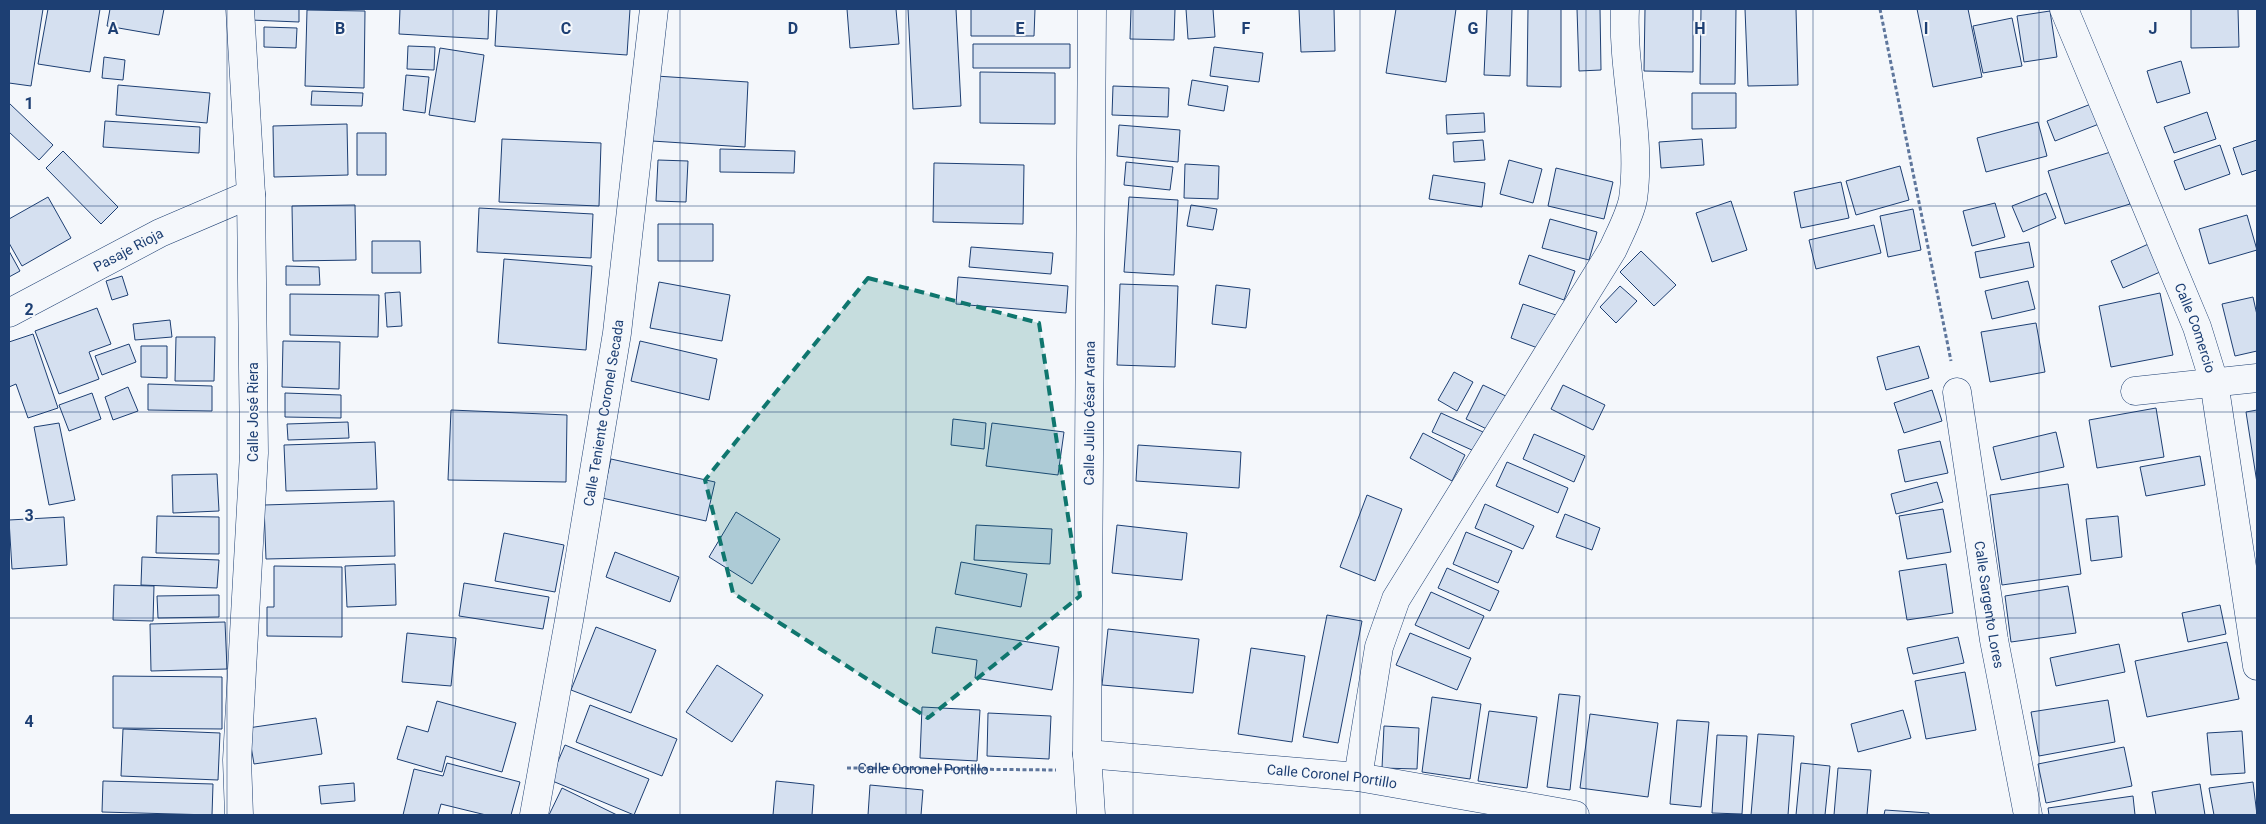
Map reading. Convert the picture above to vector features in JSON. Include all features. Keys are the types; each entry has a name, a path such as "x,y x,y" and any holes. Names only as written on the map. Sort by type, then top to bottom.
{"street":[{"name":"Calle José Riera","path":"239,815 236,760 254,453 251,194 240,9"},
{"name":"Calle Teniente Coronel Secada","path":"534,815 570,615 617,332 654,9"},
{"name":"Calle Julio César Arana","path":"1090,815 1092,9"},
{"path":"1358,777 1379,647 1396,600 1613,249 1632,201 1636,152 1624,37 1625,9"},
{"name":"Calle Comercio","path":"2064,9 2197,327 2214,382 2257,666"},
{"name":"Pasaje Rioja","path":"9,313 160,233 251,194"},
{"path":"2135,391 2257,378"},
{"name":"Calle Sargento Lores","path":"1957,392 1994,640 2028,815"},
{"name":"Calle Coronel Portillo","path":"1089,762 1358,777 1575,815"}],"path":[{"path":"1880,9 1957,392"},
{"name":"Calle Coronel Portillo","path":"847,768 1089,762"}],"highlighted area":[{"path":"868,278 1039,323 1080,596 928,718 733,593 705,480"}],"building":[{"path":"9,9 43,9 31,86 9,83"},
{"path":"48,9 100,9 90,72 38,64"},
{"path":"110,9 164,9 159,35 107,26"},
{"path":"251,9 299,9 299,22 250,20"},
{"path":"400,9 489,9 488,39 399,34"},
{"path":"497,9 630,9 627,55 495,46"},
{"path":"847,9 896,9 899,44 850,48"},
{"path":"908,9 956,9 961,106 913,109"},
{"path":"971,9 1035,9 1034,36 971,36"},
{"path":"1131,9 1175,9 1174,40 1130,39"},
{"path":"1186,9 1213,9 1215,37 1188,39"},
{"path":"1299,9 1334,9 1335,51 1301,52"},
{"path":"1396,9 1456,9 1446,82 1386,73"},
{"path":"1487,9 1512,9 1510,76 1484,75"},
{"path":"1528,9 1561,9 1561,87 1527,86"},
{"path":"1577,9 1600,9 1601,70 1579,71"},
{"path":"1645,9 1693,9 1693,72 1644,71"},
{"path":"1701,9 1736,9 1735,84 1700,84"},
{"path":"1745,9 1796,9 1798,85 1748,86"},
{"path":"1917,9 1968,9 1982,77 1933,87"},
{"path":"2191,9 2238,9 2239,47 2191,48"},
{"path":"307,10 365,11 364,88 305,86"},
{"path":"2050,11 2057,57 2024,62 2017,16"},
{"path":"2012,18 2022,66 1983,73 1973,26"},
{"path":"264,27 297,28 296,48 264,47"},
{"path":"973,44 1070,44 1070,68 973,68"},
{"path":"408,46 435,47 434,70 407,69"},
{"path":"1214,47 1263,53 1259,82 1210,76"},
{"path":"440,48 484,55 475,122 429,115"},
{"path":"104,57 125,60 123,80 102,78"},
{"path":"2181,61 2190,93 2157,103 2147,71"},
{"path":"980,72 1055,73 1055,124 980,123"},
{"path":"406,75 429,77 425,113 403,110"},
{"path":"656,76 748,82 745,147 652,141"},
{"path":"1192,80 1228,86 1224,111 1188,105"},
{"path":"118,85 210,93 207,123 116,115"},
{"path":"1113,86 1169,88 1168,117 1112,115"},
{"path":"312,91 363,93 362,106 311,105"},
{"path":"1692,93 1736,93 1736,128 1692,129"},
{"path":"9,103 53,145 39,160 9,132"},
{"path":"2091,104 2099,124 2055,141 2047,121"},
{"path":"2207,112 2216,139 2174,153 2164,127"},
{"path":"1484,113 1485,132 1447,134 1446,115"},
{"path":"105,121 200,127 199,153 103,147"},
{"path":"2038,122 2047,156 1986,172 1977,138"},
{"path":"347,124 348,175 274,177 273,126"},
{"path":"1119,125 1180,130 1178,162 1117,156"},
{"path":"357,133 386,133 386,175 357,175"},
{"path":"502,139 601,143 599,206 499,202"},
{"path":"1702,139 1704,165 1661,168 1659,142"},
{"path":"1483,140 1485,160 1454,162 1453,142"},
{"path":"2257,140 2257,170 2242,175 2233,148"},
{"path":"2220,145 2230,174 2185,190 2174,161"},
{"path":"720,149 795,151 794,173 720,172"},
{"path":"63,151 118,207 101,224 46,168"},
{"path":"2114,151 2130,204 2065,224 2048,171"},
{"path":"658,160 688,161 686,202 656,201"},
{"path":"1509,160 1542,169 1533,203 1500,194"},
{"path":"1126,162 1173,167 1170,190 1124,185"},
{"path":"934,163 1024,165 1023,224 933,222"},
{"path":"1185,164 1219,166 1218,199 1184,198"},
{"path":"1900,166 1909,200 1856,215 1846,181"},
{"path":"1556,168 1613,182 1604,219 1548,206"},
{"path":"1433,175 1485,183 1482,207 1429,199"},
{"path":"1841,182 1849,218 1801,228 1794,192"},
{"path":"2046,193 2056,218 2023,232 2012,206"},
{"path":"48,197 71,238 22,266 9,243 9,219"},
{"path":"1129,197 1178,200 1174,275 1124,272"},
{"path":"1731,201 1747,250 1712,262 1696,213"},
{"path":"1995,203 2005,237 1972,246 1963,211"},
{"path":"355,205 356,260 293,261 292,206"},
{"path":"1191,205 1217,209 1213,230 1187,226"},
{"path":"479,208 593,214 591,258 477,252"},
{"path":"1913,209 1921,250 1888,257 1880,216"},
{"path":"2247,215 2257,250 2209,264 2199,229"},
{"path":"1550,219 1597,232 1589,260 1542,248"},
{"path":"658,224 713,224 713,261 658,261"},
{"path":"1874,225 1881,253 1816,269 1809,240"},
{"path":"372,241 420,241 421,273 372,273"},
{"path":"2155,241 2167,269 2123,288 2111,261"},
{"path":"2029,242 2034,267 1980,278 1975,252"},
{"path":"971,247 1053,253 1051,274 969,267"},
{"path":"9,251 20,271 9,277"},
{"path":"1641,251 1676,285 1654,306 1620,272"},
{"path":"1529,255 1575,271 1564,300 1519,284"},
{"path":"504,259 592,266 586,350 498,343"},
{"path":"286,266 319,267 320,285 286,285"},
{"path":"122,276 128,295 112,300 106,281"},
{"path":"958,277 1068,286 1066,313 956,304"},
{"path":"2028,281 2035,309 1992,319 1985,291"},
{"path":"659,282 730,295 722,341 650,328"},
{"path":"1120,284 1178,286 1175,367 1117,365"},
{"path":"1216,285 1250,289 1246,328 1212,324"},
{"path":"1620,286 1637,301 1616,323 1600,307"},
{"path":"400,292 402,326 387,327 385,293"},
{"path":"2160,293 2173,355 2111,367 2099,306"},
{"path":"290,294 379,295 378,337 290,335"},
{"path":"2253,297 2257,315 2257,351 2235,356 2222,304"},
{"path":"1523,304 1556,315 1543,350 1511,338"},
{"path":"97,308 111,344 89,352 99,379 59,394 35,331"},
{"path":"170,320 172,337 135,340 133,324"},
{"path":"2036,323 2045,372 1990,382 1981,332"},
{"path":"33,334 58,408 28,418 16,384 9,387 9,342"},
{"path":"176,337 215,337 214,381 175,381"},
{"path":"283,341 340,342 339,389 282,387"},
{"path":"640,341 717,359 709,400 631,381"},
{"path":"129,344 136,362 102,375 95,356"},
{"path":"141,346 167,346 167,378 141,377"},
{"path":"1919,346 1929,378 1886,390 1877,357"},
{"path":"1454,372 1473,382 1457,411 1438,400"},
{"path":"148,384 212,386 212,411 148,410"},
{"path":"1483,385 1512,399 1495,433 1466,419"},
{"path":"1563,385 1605,405 1593,430 1551,409"},
{"path":"128,387 138,411 113,420 105,397"},
{"path":"1932,390 1942,421 1904,433 1894,403"},
{"path":"92,393 101,419 69,431 59,405"},
{"path":"285,393 341,395 341,418 285,417"},
{"path":"2156,408 2164,457 2097,468 2089,420"},
{"path":"451,410 567,415 566,482 448,480"},
{"path":"2257,410 2257,483 2246,412"},
{"path":"1441,413 1483,432 1474,451 1432,432"},
{"path":"953,419 986,423 984,449 951,445"},
{"path":"348,422 349,438 288,440 287,424"},
{"path":"59,423 75,500 49,505 34,427"},
{"path":"992,423 1064,432 1058,475 986,466"},
{"path":"2056,432 2064,467 2001,480 1993,447"},
{"path":"1423,433 1465,455 1452,481 1410,458"},
{"path":"1534,434 1585,456 1574,482 1523,459"},
{"path":"1940,441 1948,473 1905,482 1898,450"},
{"path":"375,442 377,489 286,491 284,445"},
{"path":"1138,445 1241,452 1239,488 1136,481"},
{"path":"2200,456 2205,485 2146,496 2140,467"},
{"path":"611,459 715,482 706,521 602,498"},
{"path":"1507,462 1568,488 1558,513 1496,486"},
{"path":"217,474 219,511 173,513 172,475"},
{"path":"1937,482 1943,502 1896,514 1891,494"},
{"path":"2068,484 2081,574 2002,585 1990,495"},
{"path":"1367,495 1402,509 1375,581 1340,567"},
{"path":"394,501 395,556 266,559 264,505"},
{"path":"1485,504 1534,526 1523,549 1475,528"},
{"path":"1943,509 1951,552 1907,559 1899,516"},
{"path":"736,512 780,539 752,584 709,557"},
{"path":"1565,514 1600,528 1592,550 1556,537"},
{"path":"157,516 219,517 219,554 156,553"},
{"path":"2118,516 2122,557 2091,561 2086,519"},
{"path":"64,517 67,565 12,569 9,520"},
{"path":"976,525 1052,529 1050,564 974,560"},
{"path":"1117,525 1187,533 1182,580 1112,573"},
{"path":"1466,532 1512,551 1498,583 1453,564"},
{"path":"504,533 564,545 555,592 495,581"},
{"path":"615,552 679,577 670,602 606,577"},
{"path":"142,557 219,560 217,588 141,585"},
{"path":"961,562 1027,574 1021,607 955,594"},
{"path":"395,564 396,605 347,607 345,566"},
{"path":"1946,564 1953,613 1907,620 1899,571"},
{"path":"274,566 342,567 342,637 267,636 267,607 274,607"},
{"path":"1447,568 1499,591 1490,611 1438,588"},
{"path":"464,583 549,597 543,629 459,616"},
{"path":"114,585 154,586 153,621 113,620"},
{"path":"2068,586 2076,633 2011,642 2005,596"},
{"path":"1431,592 1484,616 1469,649 1415,625"},
{"path":"219,595 219,617 158,618 157,596"},
{"path":"2220,605 2226,634 2188,642 2182,613"},
{"path":"1327,615 1362,621 1338,743 1303,737"},
{"path":"225,622 227,669 151,671 150,624"},
{"path":"596,627 656,650 631,713 571,690"},
{"path":"936,627 1059,647 1052,690 975,678 977,660 932,653"},
{"path":"1108,629 1199,639 1193,693 1102,685"},
{"path":"407,633 456,638 451,686 402,682"},
{"path":"1410,633 1471,658 1457,690 1396,665"},
{"path":"1958,637 1964,663 1913,674 1907,648"},
{"path":"2227,642 2239,699 2147,717 2135,661"},
{"path":"2119,644 2125,672 2056,686 2050,658"},
{"path":"1251,648 1305,656 1292,742 1238,734"},
{"path":"717,665 763,695 732,742 686,712"},
{"path":"1965,672 1976,730 1926,739 1915,681"},
{"path":"113,676 222,677 222,729 113,728"},
{"path":"1559,694 1580,696 1570,790 1547,787"},
{"path":"1432,697 1481,704 1470,779 1422,772"},
{"path":"2108,700 2115,742 2039,756 2031,712"},
{"path":"437,701 516,723 502,772 446,756 442,772 397,759 407,726 428,732"},
{"path":"590,705 677,739 662,776 576,742"},
{"path":"922,707 980,710 977,761 920,758"},
{"path":"1903,710 1911,738 1858,752 1851,724"},
{"path":"1489,711 1537,717 1527,788 1478,781"},
{"path":"988,713 1051,716 1049,759 987,756"},
{"path":"1590,714 1658,723 1648,797 1580,788"},
{"path":"316,718 322,754 254,764 248,728"},
{"path":"1677,720 1709,722 1701,807 1670,804"},
{"path":"1384,726 1419,728 1417,769 1382,768"},
{"path":"123,729 220,733 218,780 121,776"},
{"path":"2242,731 2245,773 2211,775 2207,733"},
{"path":"1758,734 1794,736 1788,815 1751,815"},
{"path":"1717,735 1747,736 1742,814 1712,813"},
{"path":"565,745 649,779 634,815 550,780"},
{"path":"2124,747 2132,786 2046,803 2038,764"},
{"path":"447,763 520,782 511,815 486,815 441,804 438,815 403,815 414,769 443,776"},
{"path":"1801,763 1830,766 1825,815 1796,815"},
{"path":"1838,768 1871,770 1867,815 1834,815"},
{"path":"103,781 213,784 212,815 102,812"},
{"path":"776,781 814,785 812,815 773,815"},
{"path":"2253,782 2257,815 2214,815 2209,788"},
{"path":"354,783 355,801 321,804 319,786"},
{"path":"2200,784 2205,815 2156,815 2152,792"},
{"path":"870,785 923,790 921,815 868,815"},
{"path":"562,788 617,815 549,815"},
{"path":"2133,796 2135,815 2049,815 2048,808"},
{"path":"1885,810 1929,813 1929,815 1884,815"}]}
